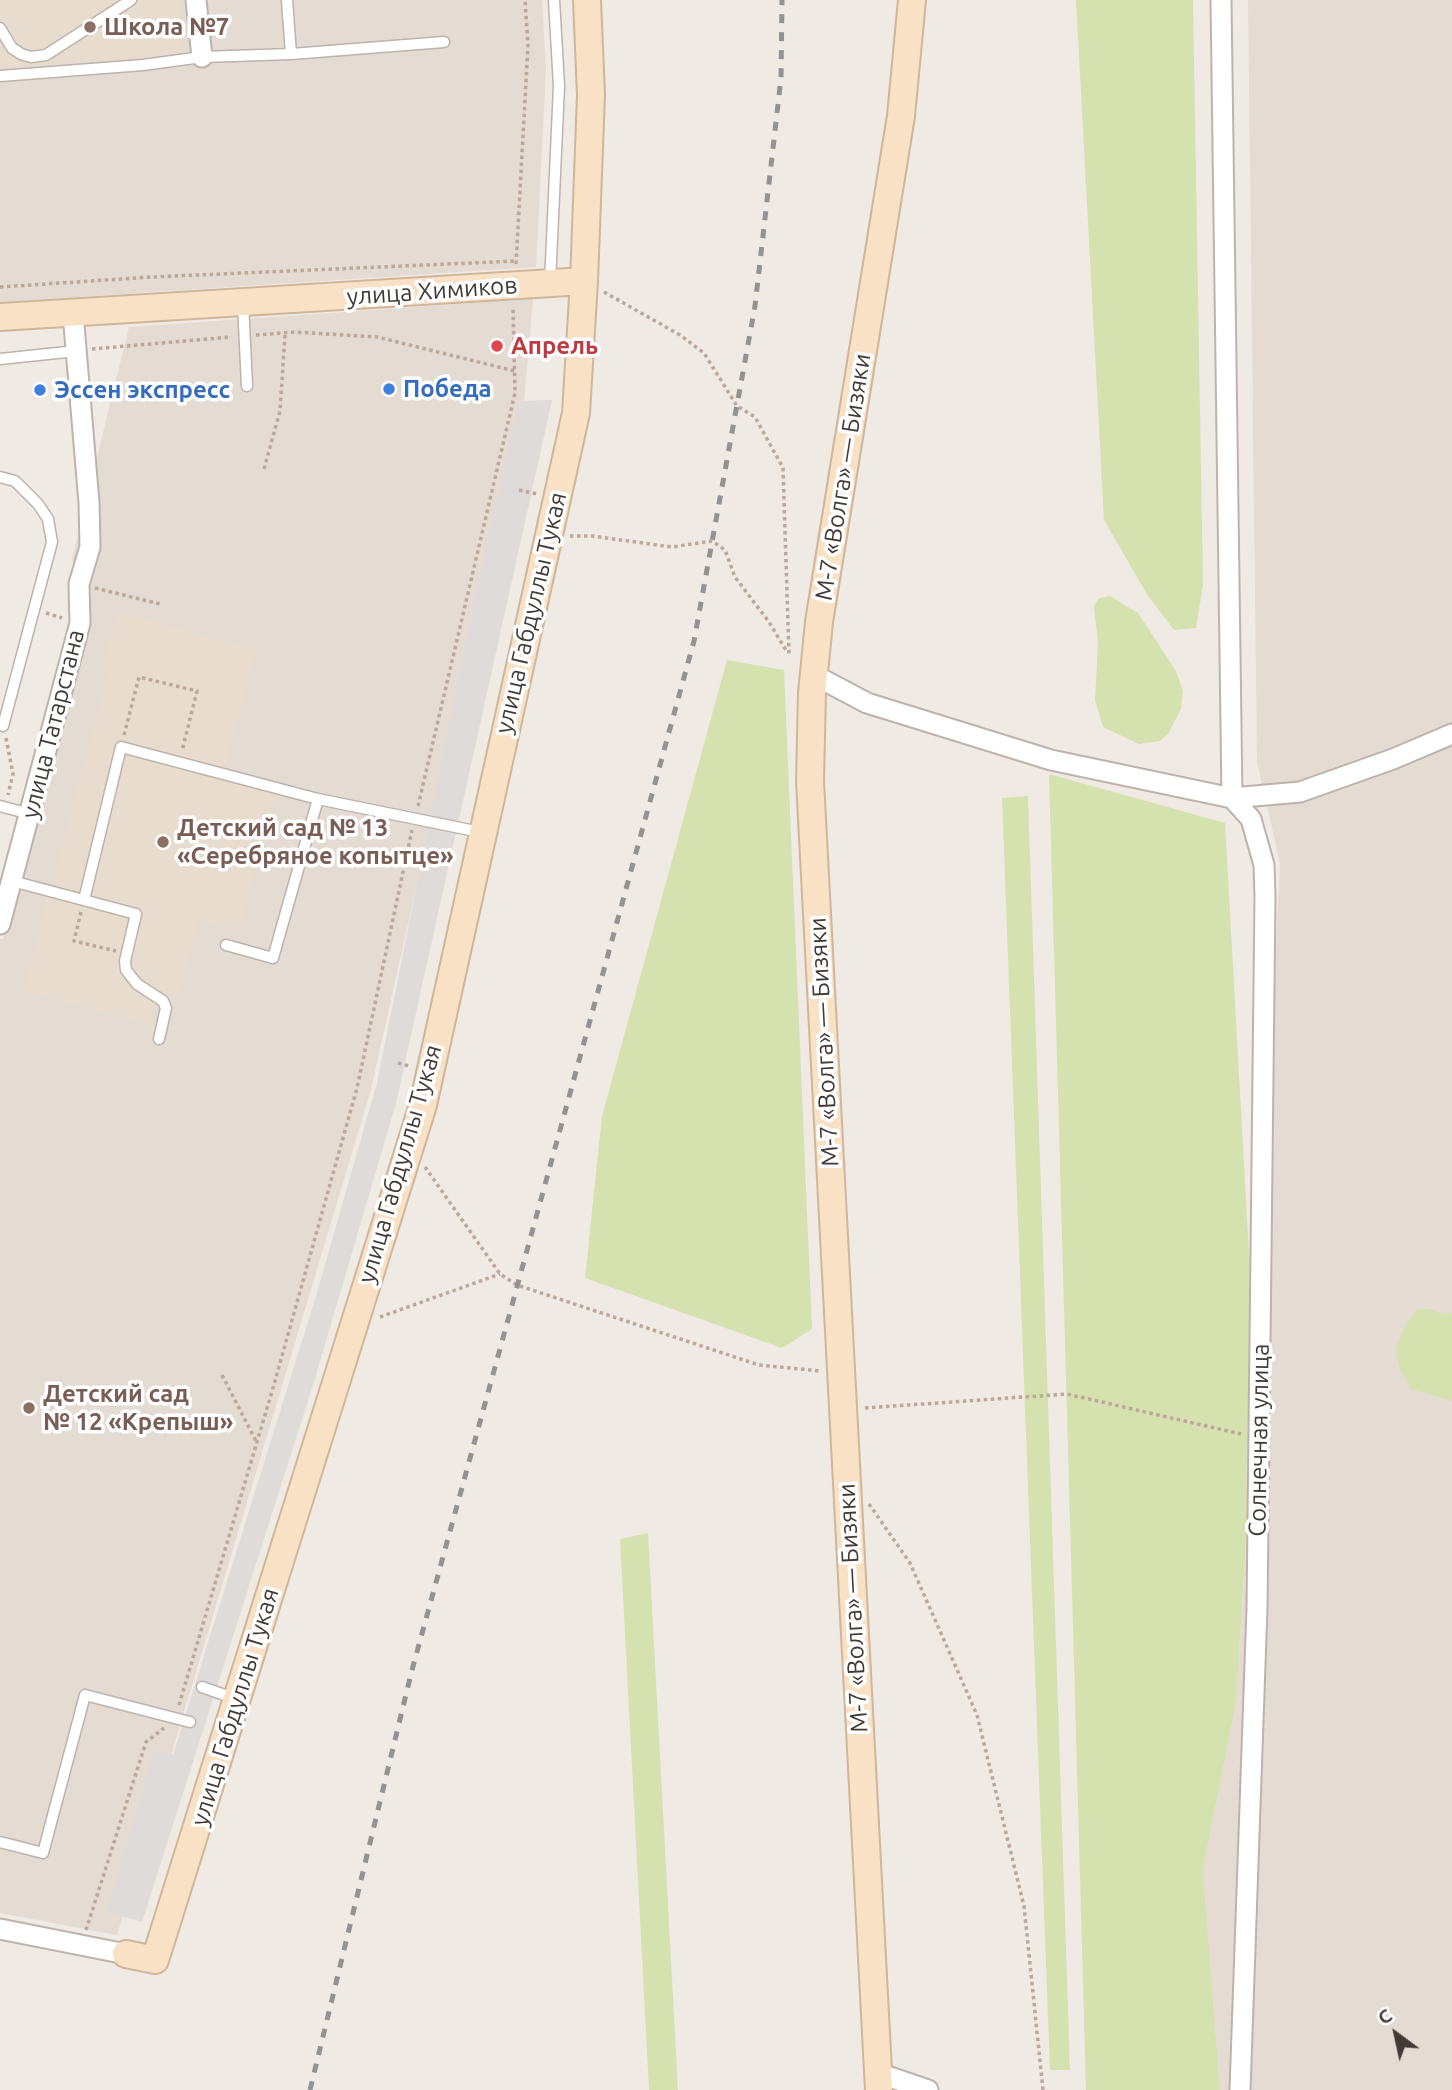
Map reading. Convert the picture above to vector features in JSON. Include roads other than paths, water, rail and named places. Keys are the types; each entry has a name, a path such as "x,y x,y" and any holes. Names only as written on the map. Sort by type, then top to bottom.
{"street":[{"path":"196,0 202,57"},
{"path":"584,281 591,95 587,0"},
{"name":"М-7 «Волга» — Бизяки","path":"879,2082 810,780 819,623 901,116 912,0"},
{"path":"1222,0 1232,798"},
{"name":"улица Химиков","path":"0,317 243,302 516,273 550,283 584,281"},
{"name":"улица Габдуллы Тукая","path":"126,1954 155,1960 423,1105 576,414 584,281"},
{"name":"улица Татарстана","path":"0,924 80,623 79,584 90,547 73,313"},
{"path":"814,674 867,703 1051,760 1232,798 1300,792 1452,734"},
{"name":"Солнечная улица","path":"1232,798 1251,819 1264,865 1260,1438 1253,1751 1240,2090"},
{"path":"0,1929 126,1954"},
{"path":"879,2082 928,2090"}],"lane":[{"path":"0,28 12,48 20,54 30,57 46,55 131,0"},
{"path":"287,0 291,54"},
{"path":"550,283 559,86 554,0"},
{"path":"0,76 144,65 202,57 291,54 444,42"},
{"path":"243,302 247,386"},
{"path":"0,359 76,351"},
{"path":"0,477 15,481 28,492 48,519 52,542 2,725"},
{"path":"84,900 121,747 318,799 482,833"},
{"path":"226,945 273,958 318,799"},
{"path":"2,807 30,814"},
{"path":"12,881 136,914 126,954 126,970 137,984 163,1001 166,1009 159,1039"},
{"path":"202,1687 237,1699"},
{"path":"0,1842 43,1853 85,1695 190,1722"}],"railway":[{"path":"310,2090 412,1670 694,641 755,306 781,78 782,0"}],"place":[{"name":"Школа №7","path":"90,27"},
{"name":"Апрель","path":"497,346"},
{"name":"Победа","path":"389,389"},
{"name":"Эссен экспресс","path":"40,390"},
{"name":"Детский сад № 13 «Серебряное копытце»","path":"163,842"},
{"name":"Детский сад № 12 «Крепыш»","path":"29,1408"}]}
